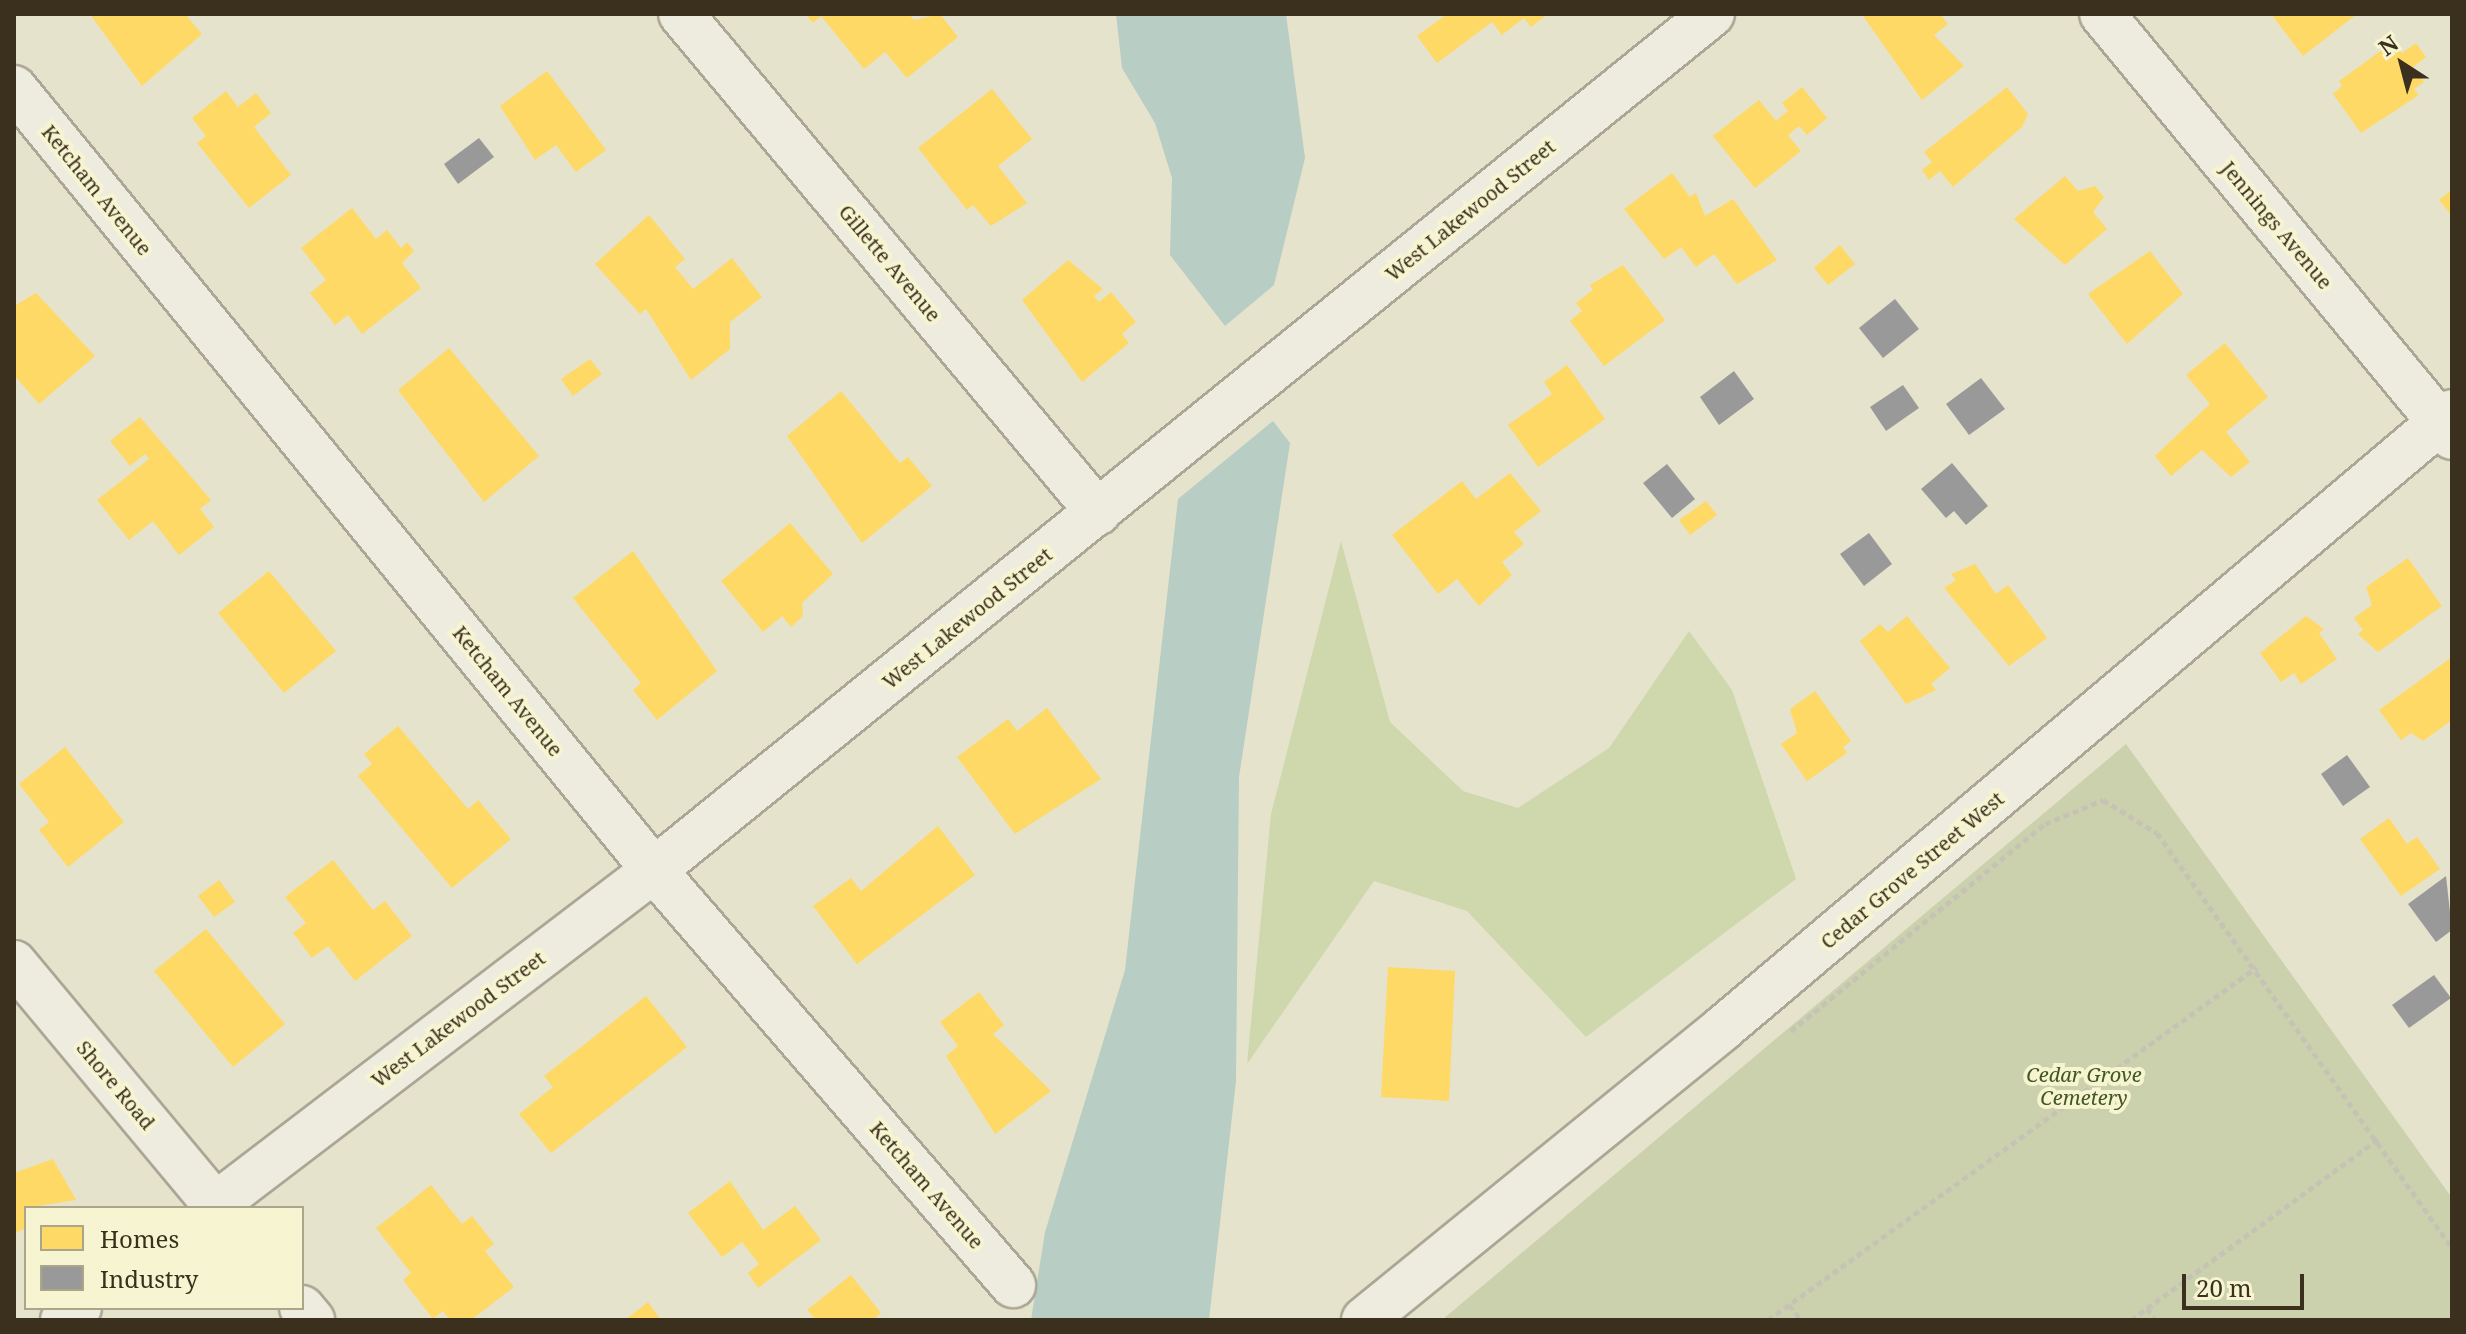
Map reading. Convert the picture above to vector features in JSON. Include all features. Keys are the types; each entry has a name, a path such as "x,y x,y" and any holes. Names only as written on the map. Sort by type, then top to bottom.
{"street":[{"name":"Gillette Avenue","path":"681,14 1098,512"},
{"name":"West Lakewood Street","path":"216,1206 654,870 1712,14"},
{"name":"Jennings Avenue","path":"2102,14 2448,424"},
{"name":"Ketcham Avenue","path":"14,88 654,870 1013,1285"},
{"name":"Cedar Grove Street West","path":"1364,1320 1723,1028 2448,424"},
{"name":"Shore Road","path":"14,963 214,1206"}],"path":[{"path":"1777,1042 2045,824 2103,800 2157,833 2257,967 2452,1248"},
{"path":"1768,1320 2257,967"},
{"path":"2131,1320 2378,1139"},
{"path":"1789,1305 1801,1320"},
{"path":"2147,1308 2155,1320"}],"green space":[{"path":"1341,541 1390,722 1463,791 1518,808 1609,748 1689,631 1732,690 1796,879 1586,1037 1467,911 1374,881 1247,1064 1271,814"},
{"name":"Cedar Grove Cemetery","path":"2126,744 2452,1198 2452,1320 1442,1320"}],"shaded area":[{"path":"1116,14 1286,14 1305,158 1274,285 1225,326 1170,255 1172,178 1155,123 1122,68"},
{"path":"1273,421 1290,443 1239,777 1236,1081 1209,1320 1031,1320 1045,1232 1125,970 1178,499"}],"building: Homes":[{"path":"90,14 185,14 202,34 142,86"},
{"path":"805,14 909,14 914,20 940,14 958,37 907,78 885,52 864,69 821,16 813,23"},
{"path":"1447,14 1548,14 1531,27 1524,18 1502,35 1492,22 1437,63 1417,36"},
{"path":"1940,14 1948,24 1934,35 1964,66 1922,100 1863,16"},
{"path":"2271,14 2357,14 2303,56"},
{"path":"2416,43 2426,57 2413,67 2424,82 2414,89 2419,95 2361,133 2333,94 2342,86 2339,81 2382,50 2395,45 2402,53"},
{"path":"547,71 606,150 576,172 556,145 535,160 500,106"},
{"path":"1802,87 1827,118 1807,135 1799,126 1788,135 1801,151 1755,188 1713,136 1759,100 1776,121 1788,111 1782,103"},
{"path":"2007,87 2028,114 2022,127 1953,187 1940,171 1929,180 1922,170 1932,162 1924,152"},
{"path":"992,89 1032,139 998,166 1027,203 991,226 973,205 967,210 918,148"},
{"path":"226,91 238,107 256,93 271,113 254,127 291,175 249,208 197,143 206,136 192,118"},
{"path":"1672,173 1690,197 1696,193 1705,216 1733,199 1777,260 1737,284 1714,254 1696,267 1681,247 1664,259 1624,209"},
{"path":"2065,176 2078,191 2095,186 2104,197 2093,212 2107,229 2065,265 2014,219"},
{"path":"2452,190 2452,216 2439,200"},
{"path":"352,208 376,239 387,230 401,248 407,242 414,251 402,263 421,288 362,334 348,315 335,325 310,293 326,280 301,248"},
{"path":"649,215 685,259 675,267 693,289 732,258 762,297 730,322 730,349 691,380 646,309 640,314 595,264"},
{"path":"1840,245 1855,264 1828,285 1814,268"},
{"path":"2150,251 2183,294 2127,344 2088,294"},
{"path":"1068,260 1103,289 1094,296 1099,302 1111,292 1136,322 1122,334 1129,343 1082,382 1022,300"},
{"path":"1623,265 1665,320 1604,366 1570,321 1582,311 1576,303 1593,290 1590,285"},
{"path":"36,293 95,356 39,404 14,375 14,306"},
{"path":"2225,343 2268,397 2226,432 2250,462 2231,477 2202,450 2171,476 2155,456 2210,404 2186,375"},
{"path":"449,348 539,456 484,502 398,390"},
{"path":"590,359 602,374 573,396 561,379"},
{"path":"1567,365 1605,419 1538,467 1508,425 1552,394 1544,382"},
{"path":"841,391 900,463 908,457 932,486 862,543 787,436"},
{"path":"140,417 211,500 200,509 214,527 179,555 153,521 129,540 97,500 149,459 145,454 130,466 110,441"},
{"path":"1510,473 1541,511 1514,532 1524,544 1502,562 1512,575 1479,606 1457,579 1438,594 1392,535 1462,481 1476,499"},
{"path":"1706,501 1717,515 1690,535 1679,520"},
{"path":"790,523 833,574 802,603 803,616 791,627 782,616 763,632 721,581"},
{"path":"633,551 717,671 657,720 633,690 641,683 573,598"},
{"path":"2408,558 2442,606 2378,652 2358,634 2363,630 2354,618 2372,605 2366,587"},
{"path":"1975,564 1996,594 2008,585 2047,638 2009,666 1944,588 1956,580 1951,574"},
{"path":"269,571 336,651 284,693 218,613"},
{"path":"1907,616 1950,668 1931,684 1936,690 1906,704 1860,641 1880,624 1888,632"},
{"path":"2306,616 2324,629 2319,633 2337,659 2301,684 2294,673 2281,682 2260,653"},
{"path":"2452,657 2452,720 2423,741 2411,733 2401,740 2379,710"},
{"path":"1815,691 1851,741 1843,747 1847,753 1807,781 1781,744 1797,733 1790,709"},
{"path":"1047,708 1101,779 1015,834 957,757 1008,719 1017,731"},
{"path":"398,726 468,809 478,800 511,839 452,888 358,776 372,764 364,754"},
{"path":"65,747 124,822 68,867 39,830 49,822 19,784"},
{"path":"2389,818 2407,844 2417,837 2440,869 2401,896 2360,839"},
{"path":"938,826 975,875 857,964 813,906 851,878 861,891"},
{"path":"333,860 373,910 385,901 412,936 355,981 328,946 312,958 293,933 306,923 285,897"},
{"path":"219,880 235,902 214,917 198,896"},
{"path":"206,929 285,1024 233,1067 154,971"},
{"path":"1388,967 1455,971 1449,1101 1381,1097"},
{"path":"979,992 1004,1025 993,1034 1051,1091 995,1134 946,1056 958,1046 940,1022"},
{"path":"646,996 687,1047 551,1153 519,1114 553,1087 544,1076"},
{"path":"53,1159 76,1200 24,1206 24,1229 14,1234 14,1173"},
{"path":"730,1181 763,1230 795,1206 821,1240 758,1288 748,1273 759,1264 742,1242 722,1257 688,1213"},
{"path":"431,1185 462,1224 472,1216 494,1244 485,1251 514,1287 471,1320 450,1320 443,1311 433,1319 403,1280 411,1273 376,1228"},
{"path":"851,1275 881,1313 872,1320 816,1320 807,1310"},
{"path":"648,1302 661,1320 625,1320"}],"building: Industry":[{"path":"479,138 494,157 458,184 444,164"},
{"path":"1895,299 1919,329 1883,358 1859,328"},
{"path":"1734,371 1754,399 1719,425 1700,397"},
{"path":"1981,378 2005,409 1969,435 1946,404"},
{"path":"1903,385 1919,408 1886,431 1870,407"},
{"path":"1952,463 1988,506 1966,525 1954,511 1946,518 1921,489"},
{"path":"1667,464 1695,499 1672,518 1643,483"},
{"path":"1869,533 1892,564 1864,586 1840,554"},
{"path":"2347,755 2370,787 2343,806 2321,774"},
{"path":"2446,876 2452,930 2436,942 2408,904"},
{"path":"2434,975 2451,998 2409,1028 2392,1005"}]}
